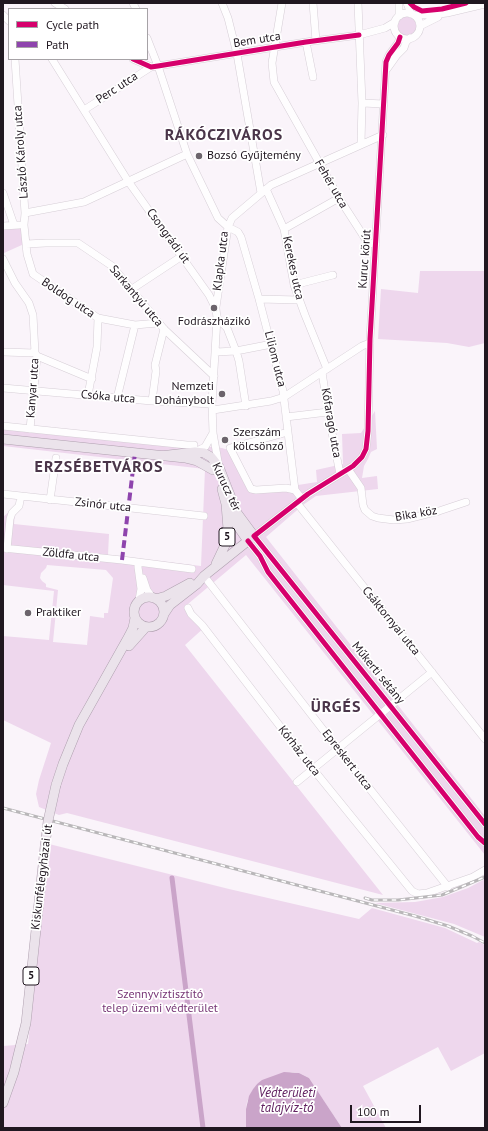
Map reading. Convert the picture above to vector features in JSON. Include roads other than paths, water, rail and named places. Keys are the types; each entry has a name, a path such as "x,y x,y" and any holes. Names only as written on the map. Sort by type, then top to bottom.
{"main road":[{"path":"3,439 185,458 216,469"},
{"path":"160,456 194,448 208,455"},
{"path":"185,458 208,455"},
{"name":"Kurucz tér","path":"208,455 214,460 226,504"},
{"name":"Kurucz tér","path":"216,469 251,538"},
{"path":"226,504 232,518 251,538"},
{"name":"5","path":"215,567 226,543 228,522 226,504"},
{"name":"5","path":"146,627 153,627 158,624 162,620 170,605 251,538"},
{"name":"5","path":"135,618 134,608 139,600 146,597 154,598 166,596 204,576"},
{"path":"154,598 162,605 164,614"},
{"path":"135,618 139,624 146,627"},
{"name":"Kiskunfélegyházai út","path":"3,1103 14,1072 26,1023 48,821 56,785 79,725 133,628 135,618"},
{"name":"Kiskunfélegyházai út","path":"115,662 146,627"}],"street":[{"path":"54,3 63,8"},
{"name":"Kerekes utca","path":"222,3 228,18 237,54 264,191 284,229 294,285 325,371"},
{"name":"Fehér utca","path":"282,3 272,63 274,82 339,198 368,243 376,244"},
{"path":"313,3 316,41"},
{"path":"358,3 362,103 361,144"},
{"path":"399,3 396,22 400,37 410,38"},
{"path":"386,71 404,48 406,42 417,34 420,26 417,18 413,15 407,3"},
{"path":"396,22 404,13 413,15 431,15 447,13 485,4"},
{"path":"420,26 447,13"},
{"name":"Bem utca","path":"154,67 306,42 359,35 385,28 396,22"},
{"name":"Kuruc körút","path":"300,501 308,494 348,469 362,457 367,445 369,418 370,343 386,71 387,59 398,43 400,37"},
{"name":"Klapka utca","path":"148,42 154,67 187,154 214,211 218,218 228,227 218,287 216,309"},
{"path":"306,42 313,77"},
{"name":"László Károly utca","path":"15,60 26,244"},
{"name":"Csongrádi út","path":"53,60 128,181 209,295 216,309 216,352 212,407 216,469"},
{"path":"135,60 154,67"},
{"name":"Perc utca","path":"84,110 154,67"},
{"path":"362,103 384,104"},
{"path":"228,227 232,218 271,185 383,135"},
{"path":"25,213 84,202 187,154"},
{"path":"3,193 14,225"},
{"path":"284,229 339,198"},
{"path":"3,226 24,225"},
{"name":"Liliom utca","path":"228,227 238,232 241,237 272,344 284,396 295,490"},
{"name":"Sarkantyú utca","path":"26,244 72,243 83,245 112,266 158,323 214,376"},
{"name":"Boldog utca","path":"26,244 29,264 33,274 98,318 136,325 158,323"},
{"path":"132,289 182,256"},
{"name":"Kanyar utca","path":"3,259 15,283 28,303 33,315 36,355 30,429"},
{"path":"294,285 333,275"},
{"path":"209,295 218,287"},
{"path":"260,299 299,300"},
{"path":"88,395 97,347 98,318"},
{"path":"217,318 227,328 240,361 246,406"},
{"path":"117,398 136,325"},
{"path":"152,401 155,365 164,329"},
{"name":"Csóka utca","path":"3,388 212,407 246,406 271,401 284,396 362,346 370,343"},
{"path":"216,352 236,351 272,344"},
{"path":"3,352 36,355 92,379"},
{"name":"Kőfaragó utca","path":"325,371 328,412 340,474"},
{"path":"286,417 328,412"},
{"path":"3,426 187,445 194,448 205,447 213,433"},
{"name":"Kurucz tér","path":"288,432 230,448 251,489 286,488 295,490"},
{"name":"Csongrádi út","path":"208,455 213,433"},
{"path":"50,500 56,458"},
{"name":"Bika köz","path":"348,469 361,488 365,510 372,516 378,518 394,520 407,519 440,511 466,502"},
{"path":"251,538 300,501 295,490"},
{"name":"Zsinór utca","path":"3,494 204,516"},
{"path":"5,548 10,519 12,513 19,506 22,496"},
{"name":"Csáktornyai utca","path":"300,501 485,739"},
{"name":"Műkerti sétány","path":"251,538 391,706 485,824"},
{"name":"Műkerti sétány","path":"251,538 268,572 380,715 478,837 484,842"},
{"name":"Zöldfa utca","path":"5,548 138,562 192,570"},
{"path":"138,562 145,584 154,598"},
{"path":"138,562 141,589 139,600"},
{"name":"Epreskert utca","path":"204,576 338,749 448,887"},
{"name":"Kórház utca","path":"188,608 191,614 202,625 313,769 412,891 418,894 448,887"},
{"path":"297,782 432,672"},
{"path":"448,887 473,877 485,870"}],"water":[{"name":"Védterületi talajvíz-tó","path":"284,1072 299,1073 309,1078 342,1128 246,1128 246,1109 249,1096 253,1089 262,1080"}],"waterway":[{"path":"172,878 203,1128"}],"railway":[{"path":"3,808 415,916 448,926 485,943"},
{"path":"365,898 372,900 398,900 442,895 485,877"}],"place":[{"name":"Bozsó Gyűjtemény","path":"199,156"},
{"name":"Fodrászházikó","path":"214,308"},
{"name":"Nemzeti Dohánybolt","path":"222,394"},
{"name":"Szerszám kölcsönző","path":"225,440"},
{"name":"Praktiker","path":"28,613"}],"district":[{"name":"RÁKÓCZIVÁROS","path":"224,135"},
{"name":"ERZSÉBETVÁROS","path":"99,467"},
{"name":"ÜRGÉS","path":"336,707"}],"park label":[{"name":"Szennyvíztisztító telep üzemi védterület","path":"160,1002"}]}
